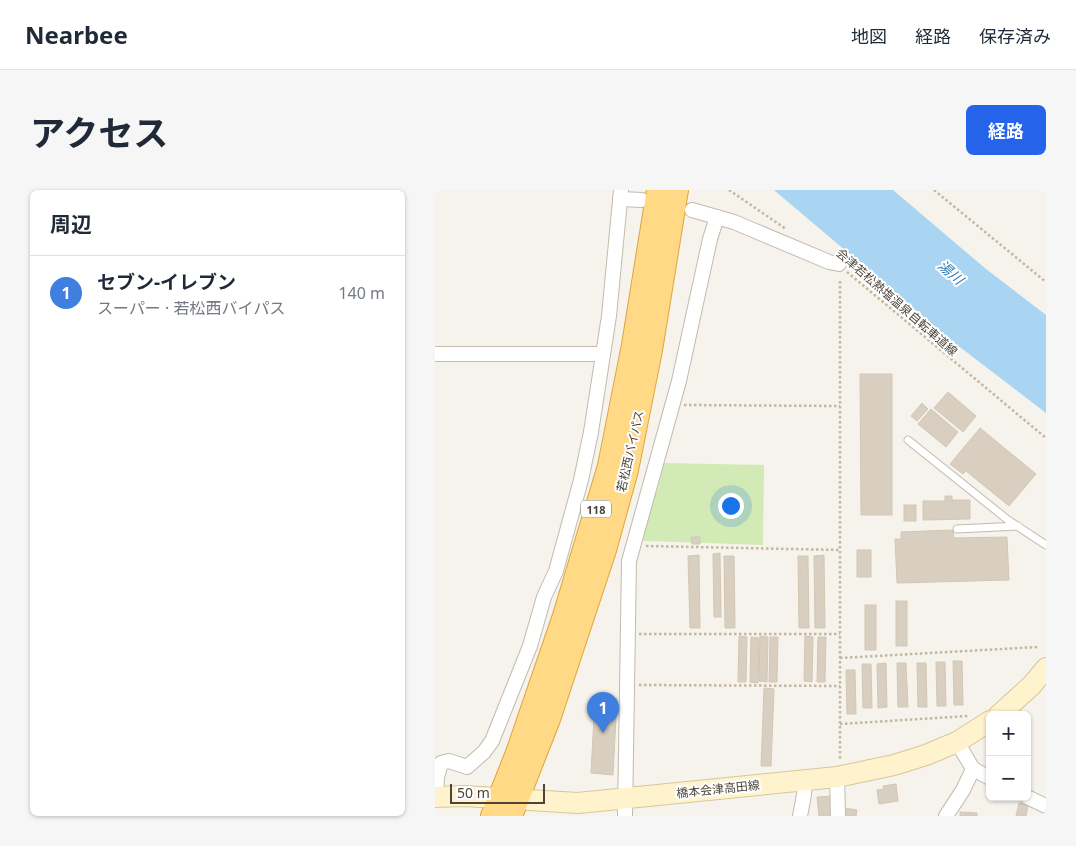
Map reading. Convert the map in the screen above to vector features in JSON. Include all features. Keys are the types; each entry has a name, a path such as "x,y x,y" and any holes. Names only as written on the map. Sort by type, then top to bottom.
{"highway":[{"name":"若松西バイパス","path":"505,807 549,719 605,550 627,470 651,350 677,190"},
{"name":"若松西バイパス","path":"505,807 531,712 561,624 609,466 633,345 650,195"}],"main road":[{"path":"1003,711 1032,685 1046,668"},
{"name":"橋本会津高田線","path":"436,797 464,796 505,807 578,803 625,808 839,776 894,765 918,758 957,742 986,724"}],"street":[{"path":"436,797 438,772 441,763 449,761 467,767 484,752 492,741 530,646 538,613 556,570 581,480 591,432 603,354 621,194 650,195"},
{"path":"692,210 734,222 829,262 839,264"},
{"path":"625,808 628,566 673,405 710,239 717,217"},
{"path":"435,354 603,354"},
{"path":"957,742 973,769 986,776"},
{"path":"946,816 963,790 973,769"},
{"path":"838,816 839,776"},
{"path":"800,816 805,780"},
{"path":"1031,799 1046,806"}],"lane":[{"path":"908,440 1018,526 1046,545"},
{"path":"957,529 1018,526"}],"path":[{"path":"729,190 792,233"},
{"path":"934,190 1046,282"},
{"name":"会津若松熱塩温泉自転車道線","path":"839,264 855,280 1046,438"},
{"path":"839,776 840,281"},
{"path":"673,405 840,406"},
{"path":"633,546 840,550"},
{"path":"627,634 840,634"},
{"path":"840,658 1038,647"},
{"path":"627,684 840,686"},
{"path":"840,724 969,716"}],"green space":[{"path":"664,463 764,465 763,545 645,541 639,538 658,488"}],"water":[{"name":"湯川","path":"774,190 893,190 986,269 1046,315 1046,413 952,341"}],"building":[{"path":"860,374 892,374 892,515 861,515"},
{"path":"948,392 976,416 963,432 934,408"},
{"path":"922,403 928,409 917,421 911,416"},
{"path":"931,409 958,432 946,447 918,424"},
{"path":"980,428 1036,474 1009,506 966,471 963,474 950,464"},
{"path":"945,496 952,496 952,500 970,500 970,519 923,520 923,501 945,501"},
{"path":"904,505 916,505 916,521 904,521"},
{"path":"953,530 954,538 1007,537 1009,580 897,583 895,539 901,539 901,532"},
{"path":"691,537 700,537 700,544 692,544"},
{"path":"857,550 871,550 871,577 857,577"},
{"path":"720,553 721,617 714,617 713,554"},
{"path":"699,555 700,628 690,628 688,556"},
{"path":"824,555 825,628 815,628 814,556"},
{"path":"724,556 734,556 735,628 725,628"},
{"path":"798,556 808,556 809,628 799,628"},
{"path":"896,601 907,601 907,646 896,646"},
{"path":"865,605 876,605 876,650 865,650"},
{"path":"739,636 747,637 746,682 738,682"},
{"path":"760,636 768,637 767,682 759,681"},
{"path":"805,636 813,637 812,682 804,681"},
{"path":"751,637 759,638 758,683 750,682"},
{"path":"770,637 778,637 777,682 769,682"},
{"path":"818,637 826,637 825,682 817,682"},
{"path":"953,661 962,661 963,705 954,705"},
{"path":"936,662 945,662 946,706 937,706"},
{"path":"886,663 887,707 878,708 877,664"},
{"path":"897,663 906,663 908,707 898,707"},
{"path":"917,663 926,663 927,707 918,707"},
{"path":"862,664 871,664 872,708 863,708"},
{"path":"846,670 855,670 856,714 847,714"},
{"path":"764,688 774,689 771,766 761,766"},
{"path":"595,698 617,699 613,775 591,773"},
{"path":"896,784 898,801 879,804 877,790 884,789 883,786"},
{"path":"833,796 835,816 819,816 817,797"},
{"path":"1019,803 1028,805 1026,816 1016,816"},
{"path":"844,808 857,810 856,816 843,816"},
{"path":"960,812 977,813 977,816 960,816"}],"place":[{"name":"セブン-イレブン","path":"603,733"}]}
